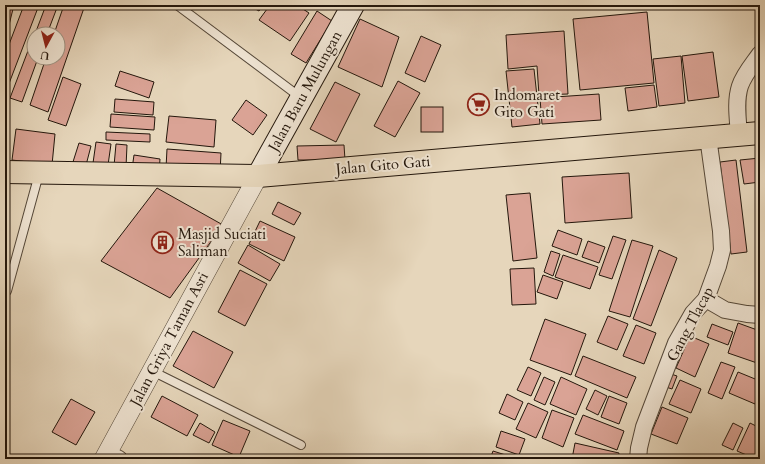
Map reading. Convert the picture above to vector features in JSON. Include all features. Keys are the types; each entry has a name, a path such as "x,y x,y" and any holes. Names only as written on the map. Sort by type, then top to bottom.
{"main road":[{"name":"Jalan Baru Mulungan","path":"258,176 352,5"},
{"name":"Jalan Gito Gati","path":"5,172 258,176 750,134"}],"street":[{"path":"750,134 737,102 743,80 760,54"},
{"name":"Gang Tlacap","path":"638,459 644,427 676,343 693,314 706,300 722,250 721,231 708,137"},
{"name":"Jalan Griya Taman Asri","path":"110,457 152,371 258,176"},
{"path":"706,300 725,310 760,315"}],"lane":[{"path":"177,5 301,98"},
{"path":"5,291 7,291 39,173"},
{"path":"152,371 301,445"}],"building":[{"path":"5,5 14,5 5,41"},
{"path":"24,5 39,5 31,26 26,26 26,39 5,94 5,55"},
{"path":"46,5 58,5 50,26 38,26"},
{"path":"64,5 85,5 66,60 66,26 57,26"},
{"path":"248,5 263,5 259,11"},
{"path":"270,5 297,5 309,13 290,41 259,20"},
{"path":"317,11 332,21 306,63 291,54"},
{"path":"647,12 654,83 580,90 573,19"},
{"path":"360,19 399,37 382,87 338,67"},
{"path":"564,31 568,94 539,95 537,66 508,69 506,35"},
{"path":"421,36 441,45 425,82 405,73"},
{"path":"713,52 719,97 688,101 682,56"},
{"path":"26,56 26,66 35,66 22,102 10,98"},
{"path":"681,56 685,103 659,106 653,59"},
{"path":"43,66 64,66 48,112 30,105"},
{"path":"534,69 540,124 512,127 506,71"},
{"path":"120,71 154,82 149,98 115,86"},
{"path":"63,77 81,84 66,126 48,120"},
{"path":"398,81 420,93 395,137 374,126"},
{"path":"335,82 360,94 336,142 310,129"},
{"path":"654,85 657,107 628,111 625,88"},
{"path":"599,94 601,120 542,124 540,98"},
{"path":"5,99 9,99 9,128 5,128"},
{"path":"115,99 154,102 153,115 114,112"},
{"path":"246,100 267,115 253,135 232,120"},
{"path":"421,107 443,107 443,132 421,132"},
{"path":"111,114 155,117 154,130 110,127"},
{"path":"169,116 216,120 214,147 166,142"},
{"path":"16,129 55,134 52,165 12,160"},
{"path":"106,132 150,134 150,142 106,140"},
{"path":"96,142 111,144 108,165 93,163"},
{"path":"79,143 91,146 85,169 72,165"},
{"path":"116,144 127,145 126,167 114,166"},
{"path":"344,145 345,160 298,160 297,146"},
{"path":"167,149 221,153 220,173 166,168"},
{"path":"134,155 160,159 159,173 132,169"},
{"path":"760,158 760,182 744,184 740,160"},
{"path":"736,160 747,252 731,254 720,162"},
{"path":"629,173 632,218 565,223 562,177"},
{"name":"Masjid Suciati Saliman","path":"157,188 223,225 170,298 101,261"},
{"path":"530,193 537,258 513,261 506,195"},
{"path":"278,202 301,213 294,225 272,214"},
{"path":"260,221 295,237 284,261 249,244"},
{"path":"558,230 582,239 577,255 552,246"},
{"path":"613,236 626,240 612,279 599,275"},
{"path":"632,240 653,246 630,317 609,311"},
{"path":"588,241 605,247 599,263 582,257"},
{"path":"248,245 280,264 270,281 238,263"},
{"path":"659,250 677,258 651,326 633,319"},
{"path":"551,251 560,254 553,276 544,272"},
{"path":"563,255 598,267 590,289 555,277"},
{"path":"534,268 536,304 512,305 510,269"},
{"path":"240,270 267,284 245,326 218,312"},
{"path":"543,275 563,282 557,299 537,292"},
{"path":"608,316 628,324 617,350 597,342"},
{"path":"545,319 586,334 571,375 530,360"},
{"path":"738,323 760,331 760,364 728,353"},
{"path":"712,324 733,332 728,345 707,337"},
{"path":"636,325 656,333 644,364 623,356"},
{"path":"193,331 233,352 214,388 173,366"},
{"path":"690,336 709,344 695,377 676,368"},
{"path":"583,356 636,377 627,398 575,376"},
{"path":"721,362 735,367 722,399 708,393"},
{"path":"528,367 541,373 531,396 517,390"},
{"path":"738,372 760,381 760,391 755,404 729,393"},
{"path":"668,373 677,376 672,389 663,386"},
{"path":"544,377 555,382 545,405 534,400"},
{"path":"561,377 587,389 576,415 550,404"},
{"path":"680,380 701,389 691,413 669,404"},
{"path":"595,390 607,396 598,415 586,409"},
{"path":"507,394 523,402 515,420 499,413"},
{"path":"162,396 198,415 187,436 151,417"},
{"path":"609,396 627,403 619,424 601,417"},
{"path":"71,399 95,412 76,445 52,432"},
{"path":"528,403 548,412 536,438 516,429"},
{"path":"662,407 688,418 677,444 651,434"},
{"path":"552,410 574,418 563,447 542,438"},
{"path":"583,415 624,431 617,450 575,434"},
{"path":"223,420 250,431 239,457 212,445"},
{"path":"200,423 215,432 209,443 193,435"},
{"path":"733,423 743,428 733,450 722,445"},
{"path":"750,423 760,428 760,459 756,459 737,451"},
{"path":"501,431 525,439 519,455 496,447"},
{"path":"575,443 619,453 618,459 572,459"},
{"path":"493,451 515,458 490,459"}],"place":[{"name":"Indomaret Gito Gati","path":"479,104"},
{"name":"Masjid Suciati Saliman","path":"162,243"}]}
